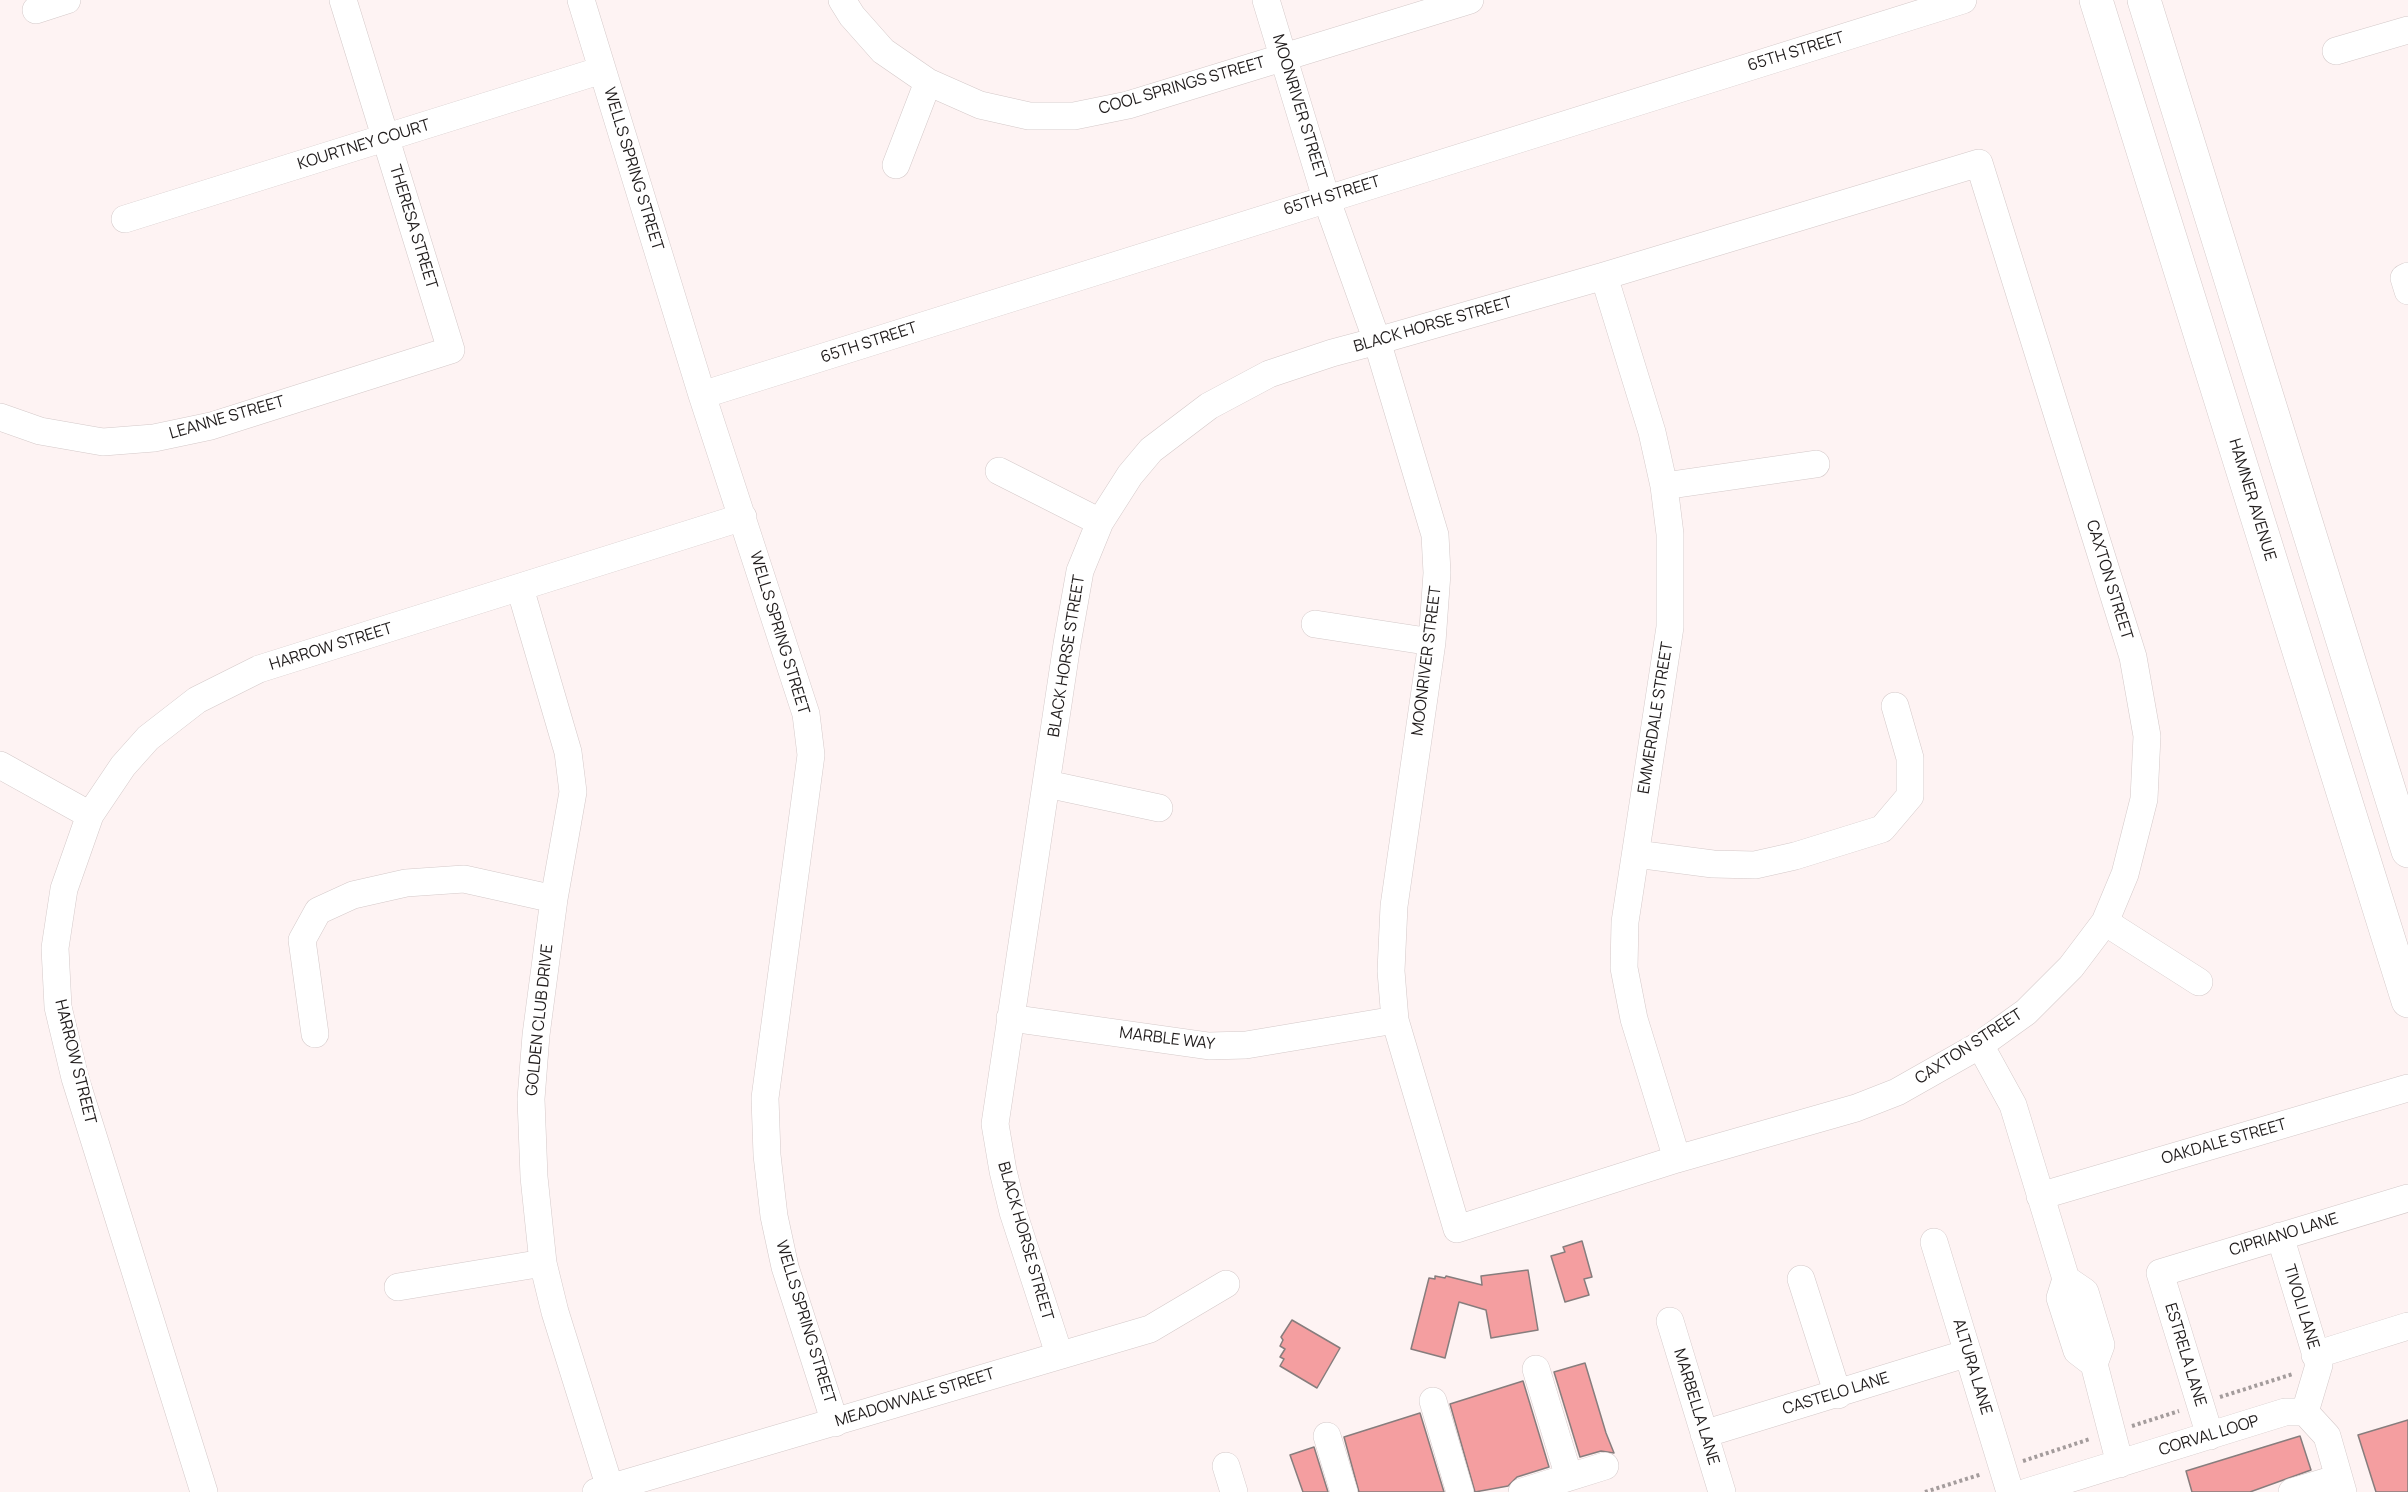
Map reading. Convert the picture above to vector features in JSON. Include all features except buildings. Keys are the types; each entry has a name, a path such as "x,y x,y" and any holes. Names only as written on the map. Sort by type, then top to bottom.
{"main road":[{"name":"HAMNER AVENUE","path":"2096,0 2408,1001"},
{"path":"2144,0 2408,851"}],"street":[{"path":"36,10 68,0"},
{"name":"THERESA STREET","path":"343,0 451,350"},
{"name":"WELLS SPRING STREET","path":"581,0 702,395 806,714 811,755 765,1098 767,1155 774,1216 785,1267 835,1423"},
{"name":"COOL SPRINGS STREET","path":"842,0 852,16 883,51 928,82 981,105 1029,116 1074,116 1128,105 1470,0"},
{"name":"MOONRIVER STREET","path":"1266,0 1326,198 1377,341 1435,535 1437,573 1432,642 1394,906 1391,970 1395,1020 1457,1228"},
{"name":"65TH STREET","path":"702,395 1963,0"},
{"path":"2336,51 2408,30"},
{"name":"KOURTNEY COURT","path":"125,219 603,70"},
{"path":"896,165 928,82"},
{"name":"BLACK HORSE STREET","path":"1059,1354 1013,1212 995,1124 1080,571 1100,522 1130,475 1151,450 1209,406 1269,374 1979,163"},
{"name":"CAXTON STREET","path":"1457,1228 1677,1159 1856,1108 1896,1092 1980,1045 2026,1012 2071,967 2105,922 2125,874 2144,800 2147,736 2133,657 1979,163"},
{"name":"EMMERDALE STREET","path":"1604,276 1652,432 1664,486 1670,534 1670,627 1625,922 1624,968 1634,1019 1677,1159"},
{"name":"LEANNE STREET","path":"0,417 40,431 103,442 154,438 212,426 451,350"},
{"path":"1664,486 1816,464"},
{"path":"999,471 1100,522"},
{"name":"HARROW STREET","path":"204,1492 75,1078 58,1006 55,948 64,889 90,815 123,766 148,738 197,700 259,669 743,517"},
{"name":"GOLDEN CLUB DRIVE","path":"520,588 568,752 573,792 554,899 536,1035 531,1100 534,1177 543,1263 603,1490"},
{"path":"1315,624 1432,642"},
{"path":"1636,854 1713,864 1755,865 1882,829 1910,796 1911,758 1895,706"},
{"path":"0,765 90,815"},
{"path":"1047,784 1159,808"},
{"path":"315,1034 302,940 318,911 353,895 406,883 464,879 554,899"},
{"path":"2105,922 2199,982"},
{"name":"MARBLE WAY","path":"1010,1018 1209,1046 1246,1045 1395,1020"},
{"path":"1980,1045 2013,1105 2066,1279 2060,1298 2082,1325 2077,1351 2094,1364 2120,1464"},
{"name":"OAKDALE STREET","path":"2040,1196 2408,1088"},
{"name":"CIPRIANO LANE","path":"2160,1273 2408,1198"},
{"name":"TIVOLI LANE","path":"2280,1236 2319,1365 2305,1412"},
{"name":"ALTURA LANE","path":"1934,1242 2010,1492"},
{"path":"398,1287 543,1263"},
{"name":"ESTRELA LANE","path":"2160,1273 2210,1436"},
{"path":"1802,1279 1838,1395"},
{"name":"MEADOWVALE STREET","path":"603,1490 1150,1329 1226,1284"},
{"name":"MARBELLA LANE","path":"1670,1321 1722,1492"},
{"path":"2315,1355 2408,1326"},
{"name":"CASTELO LANE","path":"1704,1434 1838,1395 1968,1353"},
{"path":"1536,1369 1569,1477"},
{"path":"1432,1401 1460,1492"},
{"name":"CORVAL LOOP","path":"2027,1492 2285,1412 2305,1412"},
{"path":"2292,1492 2341,1485 2327,1436 2305,1412"},
{"path":"1327,1436 1344,1492"},
{"path":"1226,1466 1234,1492"},
{"path":"1522,1492 1605,1466"}]}
